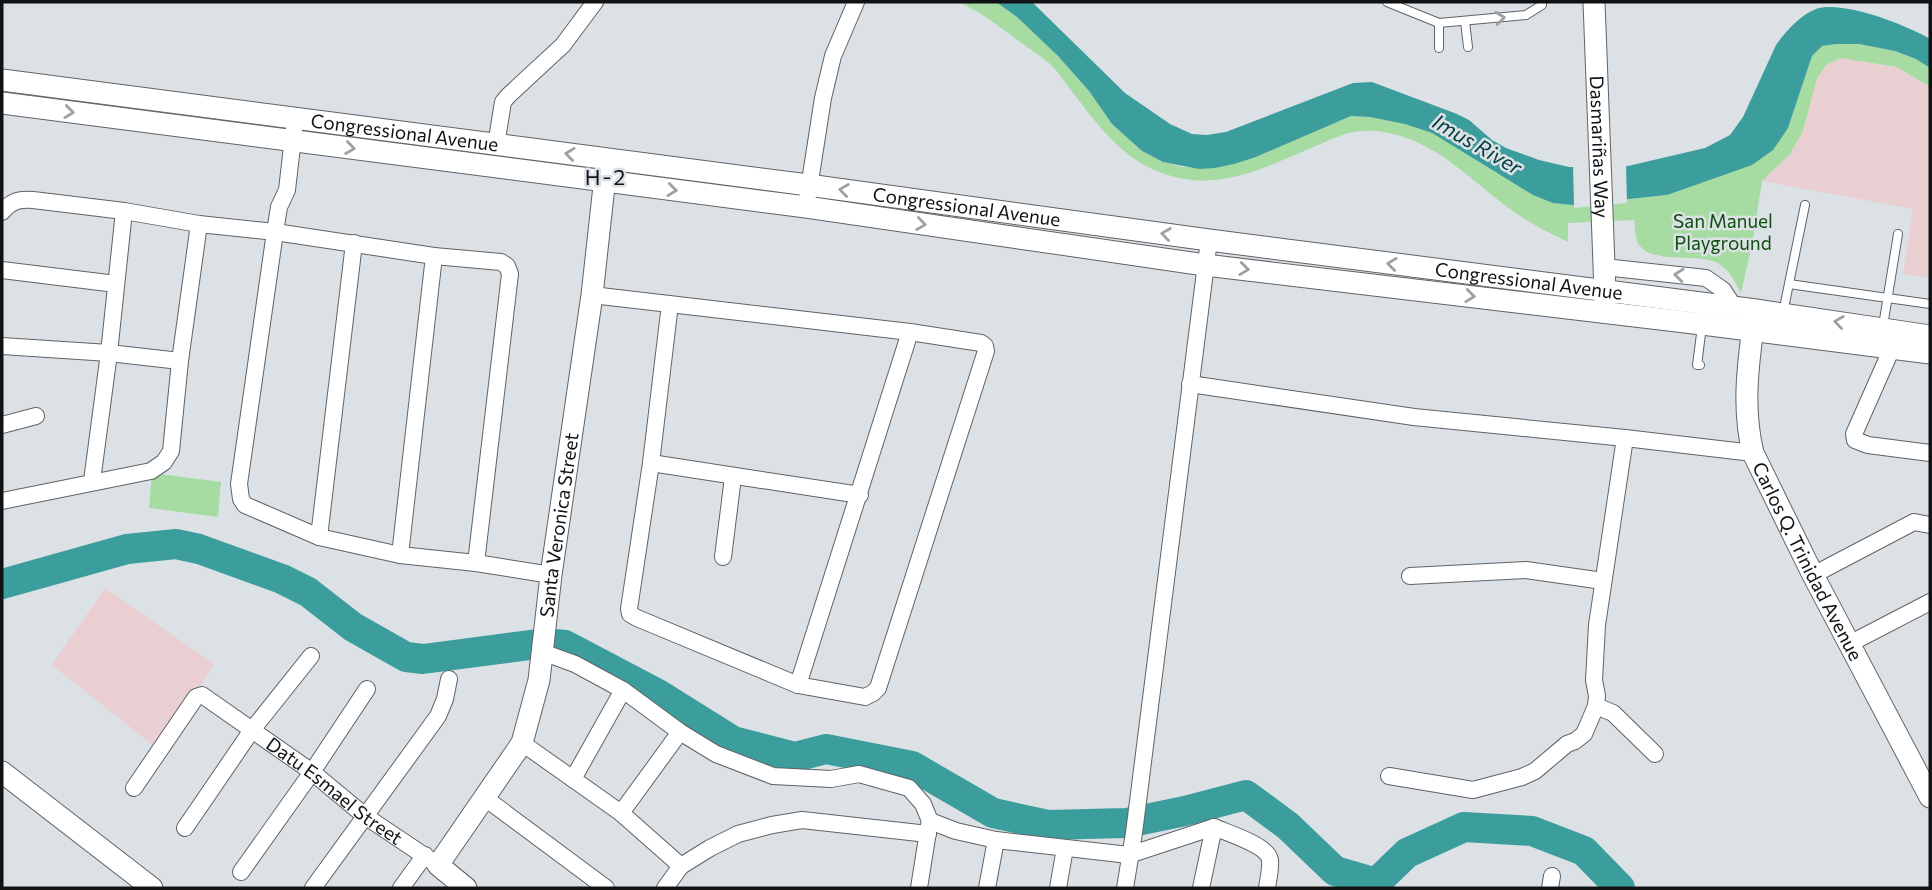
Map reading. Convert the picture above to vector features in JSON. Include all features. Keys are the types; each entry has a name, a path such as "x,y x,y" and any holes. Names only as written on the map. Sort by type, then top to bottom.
{"main road":[{"name":"Dasmariñas Way","path":"1594,2 1605,301"},
{"name":"Congressional Avenue","path":"2,79 1209,240 1605,301"},
{"name":"Congressional Avenue","path":"2,103 806,207 1205,265 1748,316 1885,341 1930,353"},
{"name":"Santa Veronica Street","path":"431,860 485,798 522,743 539,680 551,575 592,295 607,159"},
{"name":"Congressional Avenue","path":"1704,313 1748,316"},
{"name":"Carlos Q. Trinidad Avenue","path":"1748,316 1746,393 1753,453 1813,575 1930,797"},
{"name":"Congressional Avenue","path":"1885,341 1930,336"},
{"path":"2,772 152,888"},
{"name":"Datu Esmael Street","path":"431,860 466,888"}],"street":[{"path":"496,145 503,102 563,44 595,2"},
{"path":"806,207 823,99 833,56 856,2"},
{"path":"290,117 276,189 279,207 241,470 241,499 245,505 319,537 400,555 551,575"},
{"path":"2,212 8,205 20,199 124,211 434,256 501,262 507,266 510,274 476,563"},
{"path":"92,481 124,211"},
{"path":"2,501 152,471 164,463 171,451 180,361 200,223"},
{"path":"1125,888 1209,240"},
{"path":"319,537 354,243"},
{"path":"400,555 434,256"},
{"path":"1604,267 1706,278 1723,290 1748,316"},
{"path":"2,270 116,284"},
{"path":"592,295 670,304 910,332 985,346 986,351 878,688 873,693 865,697 798,685 631,614 629,609 651,463 670,304"},
{"path":"798,685 910,332"},
{"path":"1885,341 1854,434 1855,440 1868,445 1930,453"},
{"path":"2,346 180,361"},
{"path":"1191,384 1413,416 1753,453"},
{"path":"2,425 36,416"},
{"path":"1389,776 1473,790 1535,771 1567,744 1584,734 1596,706 1595,652 1625,438"},
{"path":"651,463 860,495"},
{"path":"723,557 733,477"},
{"path":"1813,575 1914,522 1930,525"},
{"path":"1410,576 1527,570 1603,581"},
{"path":"1849,644 1930,602"},
{"path":"544,641 575,664 623,690 680,732 716,754 773,776 831,779 859,774 909,788 923,804 929,827 919,888"},
{"path":"185,828 252,730 312,656"},
{"path":"313,888 438,716 446,699 449,679"},
{"path":"242,872 367,689"},
{"path":"573,779 623,690"},
{"name":"Datu Esmael Street","path":"134,788 196,697 202,695 312,772 365,816 431,860"},
{"path":"1596,706 1613,713 1655,754"},
{"path":"621,813 680,732"},
{"path":"522,743 621,813 681,866"},
{"path":"485,798 606,888"},
{"path":"665,888 681,866 738,834 803,820 929,827 996,840 1129,855 1213,827 1260,847 1267,853 1270,860 1267,888"},
{"path":"1201,888 1213,827"},
{"path":"987,888 996,840"},
{"path":"1058,888 1065,848"},
{"path":"401,888 431,860"}],"lane":[{"path":"1387,2 1439,23 1526,15 1542,5 1542,2"},
{"path":"1465,21 1468,47"},
{"path":"1439,23 1439,48"},
{"path":"1781,324 1805,205"},
{"path":"1885,341 1888,297 1898,234"},
{"path":"1789,284 1930,304"},
{"path":"1700,365 1697,365 1704,313"}],"shaded area":[{"path":"1841,58 1897,67 1930,87 1930,278 1903,274 1913,209 1762,181 1790,154 1803,131 1817,78 1826,65"},
{"path":"105,588 214,664 159,750 52,665"}],"green space":[{"name":"San Manuel Playground","path":"958,2 996,2 1017,17 1058,56 1089,91 1112,124 1142,151 1163,162 1183,167 1215,168 1234,164 1351,116 1370,117 1406,124 1432,133 1495,172 1553,203 1572,205 1667,195 1788,128 1812,56 1822,46 1859,44 1895,51 1930,68 1930,87 1897,67 1841,58 1826,65 1817,78 1803,131 1790,154 1762,181 1741,293 1729,272 1718,263 1698,258 1661,256 1642,249 1637,241 1634,220 1568,223 1568,242 1520,216 1437,153 1403,137 1384,132 1357,131 1342,135 1260,169 1222,179 1183,179 1162,173 1121,149 1047,61 975,10"},
{"path":"152,473 221,482 218,517 149,508"}],"water":[{"name":"Imus River","path":"996,2 1032,2 1125,93 1170,124 1192,134 1226,132 1353,83 1372,82 1457,114 1506,148 1569,167 1628,166 1705,148 1730,135 1743,117 1776,45 1793,24 1816,9 1828,7 1858,11 1919,33 1930,39 1930,68 1895,51 1859,44 1822,46 1812,56 1788,128 1773,150 1752,165 1667,195 1572,205 1553,203 1533,195 1432,133 1370,117 1351,116 1234,164 1199,169 1163,162 1142,151 1112,124 1089,91 1058,56 1017,17"}],"pier":[{"path":"1573,163 1626,163 1627,203 1574,208"}],"waterway":[{"path":"2,584 127,549 176,544 199,549 282,579 308,592 353,627 406,657 423,659 545,643 565,645 658,694 733,741 795,757 826,749 912,766 993,813 1048,825 1127,823 1246,795 1288,826 1335,871 1376,883 1407,853 1464,827 1532,831 1584,851 1620,888"}],"district":[{"name":"H-2","path":"606,178"}]}
